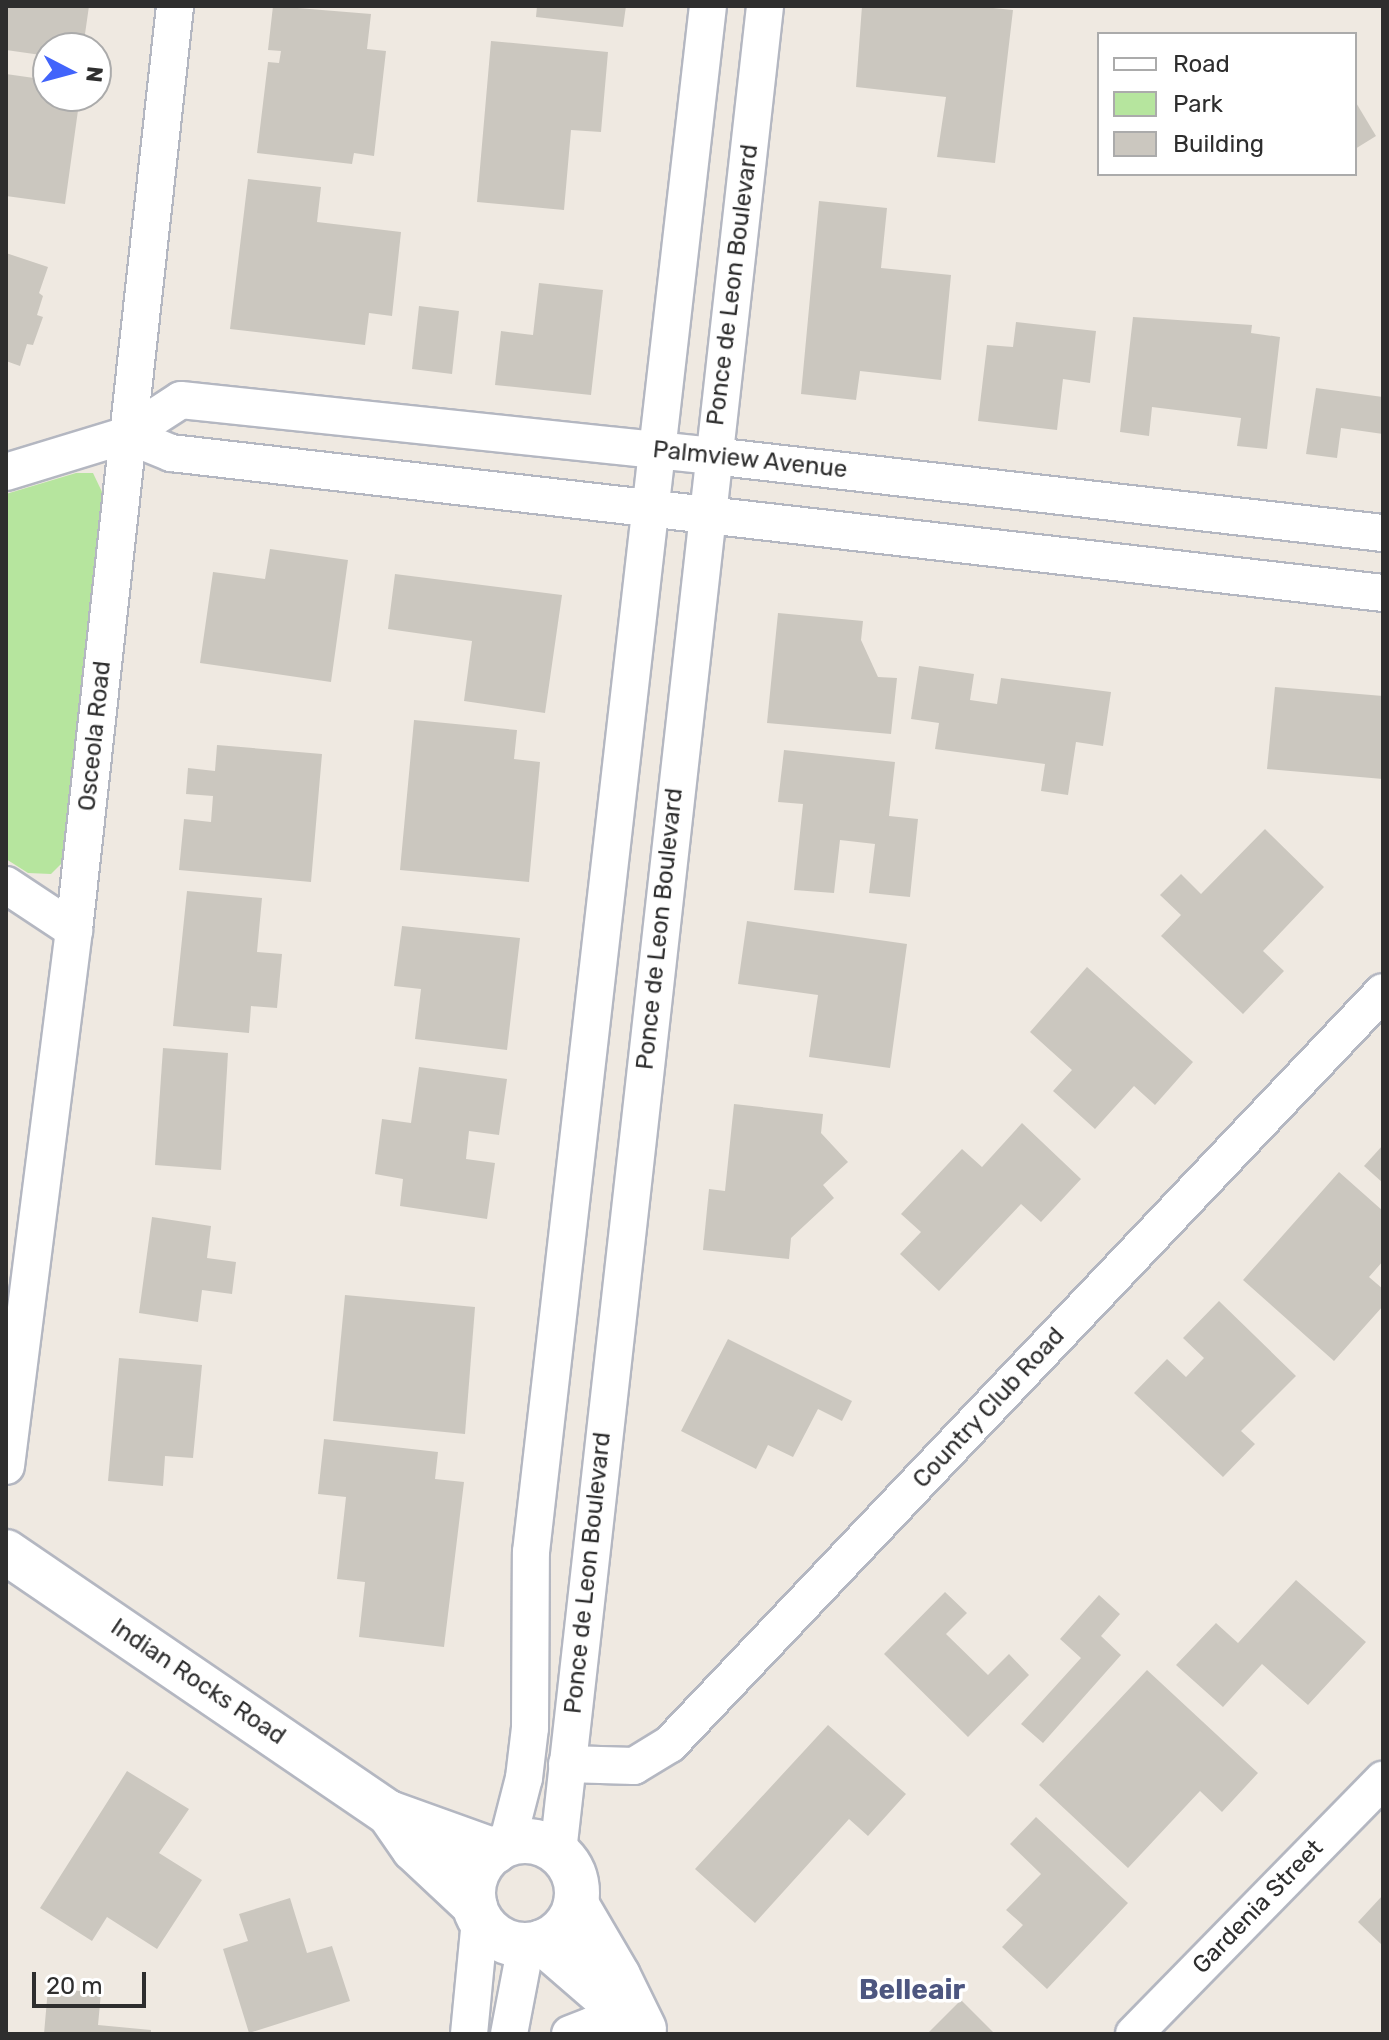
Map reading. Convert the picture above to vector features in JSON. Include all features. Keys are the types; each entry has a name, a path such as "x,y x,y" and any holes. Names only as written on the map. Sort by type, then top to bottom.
{"street":[{"name":"Osceola Road","path":"6,1466 74,930 175,6"},
{"name":"Ponce de Leon Boulevard","path":"501,1847 524,1778 530,1728 531,1552 708,6"},
{"name":"Ponce de Leon Boulevard","path":"558,1852 765,6"},
{"name":"Palmview Avenue","path":"6,472 127,435 181,400 713,456 1383,533"},
{"path":"127,435 171,453 1383,593"},
{"path":"6,885 74,930"},
{"name":"Country Club Road","path":"567,1764 634,1766 670,1744 1383,992"},
{"name":"Indian Rocks Road","path":"6,1552 389,1813 501,1847"},
{"name":"Gardenia Street","path":"1134,2034 1383,1780"},
{"name":"Indian Rocks Road","path":"389,1813 414,1849 478,1913"},
{"path":"469,2034 478,1913 474,1881 479,1869 501,1847 534,1841 558,1852 575,1876 576,1904 646,2032"},
{"path":"509,2034 534,1944 564,1928 576,1904"},
{"path":"478,1913 500,1938 534,1944 646,2032"},
{"path":"570,2034 591,2026 646,2032"}],"green space":[{"path":"76,473 93,473 103,494 65,860 51,874 28,873 6,859 6,494"}],"building":[{"path":"6,6 89,6 85,32 32,32 32,54 6,50"},
{"path":"273,6 371,14 367,49 386,51 374,156 354,153 352,164 257,153 268,62 279,63 281,51 268,50"},
{"path":"537,6 626,6 623,27 536,17"},
{"path":"862,6 973,6 1013,10 995,163 937,157 946,97 856,87"},
{"path":"491,41 608,52 601,132 571,130 564,210 477,202"},
{"path":"6,74 32,78 32,112 78,112 65,204 6,196"},
{"path":"1357,104 1376,136 1357,148"},
{"path":"248,179 321,187 317,222 401,232 392,316 369,313 365,345 230,329"},
{"path":"819,201 887,208 881,268 951,275 941,380 860,371 856,400 801,394"},
{"path":"6,253 48,267 39,293 43,296 37,315 43,317 33,345 27,344 20,366 6,361"},
{"path":"539,283 603,290 591,395 495,385 501,331 533,335"},
{"path":"419,306 459,311 452,374 412,369"},
{"path":"1133,317 1252,325 1251,333 1280,337 1267,449 1237,446 1241,418 1152,407 1149,436 1120,432"},
{"path":"1016,322 1096,331 1090,383 1063,379 1057,430 978,421 987,345 1013,347"},
{"path":"1316,388 1383,397 1383,434 1341,428 1337,458 1306,454"},
{"path":"270,549 348,560 331,682 200,663 213,572 265,579"},
{"path":"395,574 562,595 545,713 464,701 472,641 388,629"},
{"path":"778,613 863,621 861,640 878,677 897,678 891,734 767,723"},
{"path":"919,666 974,674 970,700 997,704 1001,678 1111,692 1103,746 1076,742 1068,795 1041,791 1045,764 935,749 939,723 911,719"},
{"path":"1275,687 1383,696 1383,779 1267,769"},
{"path":"414,720 517,730 514,759 540,762 529,882 400,870"},
{"path":"217,745 322,754 311,882 179,870 184,819 211,822 213,796 186,794 188,768 215,771"},
{"path":"784,750 895,762 889,816 918,819 910,897 869,893 875,844 840,840 834,893 794,890 803,804 778,802"},
{"path":"1265,829 1324,887 1263,951 1284,971 1243,1014 1161,936 1181,915 1160,895 1181,874 1201,894"},
{"path":"187,891 262,898 257,952 282,954 277,1008 251,1006 249,1033 173,1026"},
{"path":"747,921 907,944 890,1068 809,1057 818,995 738,984"},
{"path":"402,926 520,938 507,1050 415,1039 421,989 394,986"},
{"path":"1087,967 1193,1062 1155,1105 1134,1086 1095,1129 1053,1091 1072,1070 1030,1032"},
{"path":"163,1048 228,1053 221,1170 155,1165"},
{"path":"419,1067 507,1079 499,1135 469,1131 466,1159 495,1163 487,1219 400,1206 403,1179 375,1174 382,1119 411,1123"},
{"path":"734,1104 823,1114 821,1133 848,1162 823,1185 834,1198 791,1238 789,1259 703,1250 709,1189 725,1191"},
{"path":"1022,1123 1081,1179 1041,1222 1021,1204 939,1291 900,1254 921,1232 901,1214 962,1149 982,1167"},
{"path":"1383,1145 1383,1183 1364,1166"},
{"path":"1339,1172 1383,1211 1383,1261 1369,1277 1383,1289 1383,1306 1334,1361 1243,1280"},
{"path":"152,1217 211,1226 207,1258 236,1262 232,1294 202,1290 198,1322 139,1313"},
{"path":"345,1295 475,1307 465,1434 333,1421"},
{"path":"1219,1301 1296,1376 1241,1431 1255,1444 1223,1477 1134,1393 1167,1359 1186,1377 1204,1358 1183,1338"},
{"path":"728,1339 852,1401 842,1421 818,1409 793,1457 768,1445 756,1469 681,1431"},
{"path":"119,1358 202,1365 193,1458 165,1456 163,1486 108,1481"},
{"path":"324,1439 438,1452 435,1479 464,1482 444,1647 359,1637 365,1582 337,1579 346,1497 318,1494"},
{"path":"1296,1580 1366,1642 1308,1705 1262,1664 1223,1707 1176,1665 1216,1623 1238,1643"},
{"path":"945,1592 967,1613 946,1634 988,1675 1009,1654 1029,1675 968,1737 884,1654"},
{"path":"1099,1595 1120,1614 1101,1636 1121,1655 1043,1743 1021,1724 1081,1658 1060,1639"},
{"path":"1147,1670 1258,1773 1222,1812 1200,1791 1128,1868 1039,1785"},
{"path":"828,1725 906,1794 868,1836 849,1819 755,1923 695,1869"},
{"path":"127,1771 189,1809 159,1853 202,1880 157,1949 107,1917 92,1941 40,1908"},
{"path":"1036,1817 1128,1903 1047,1989 1002,1947 1023,1925 1006,1910 1041,1874 1010,1844"},
{"path":"1383,1895 1383,1946 1358,1922"},
{"path":"290,1898 307,1953 332,1946 350,2001 249,2033 223,1949 248,1941 239,1914"},
{"path":"48,1988 101,1993 98,2025 151,2030 151,2034 44,2034"},
{"path":"961,2000 995,2034 927,2034"}],"district":[{"name":"Belleair","path":"912,1990"}]}
